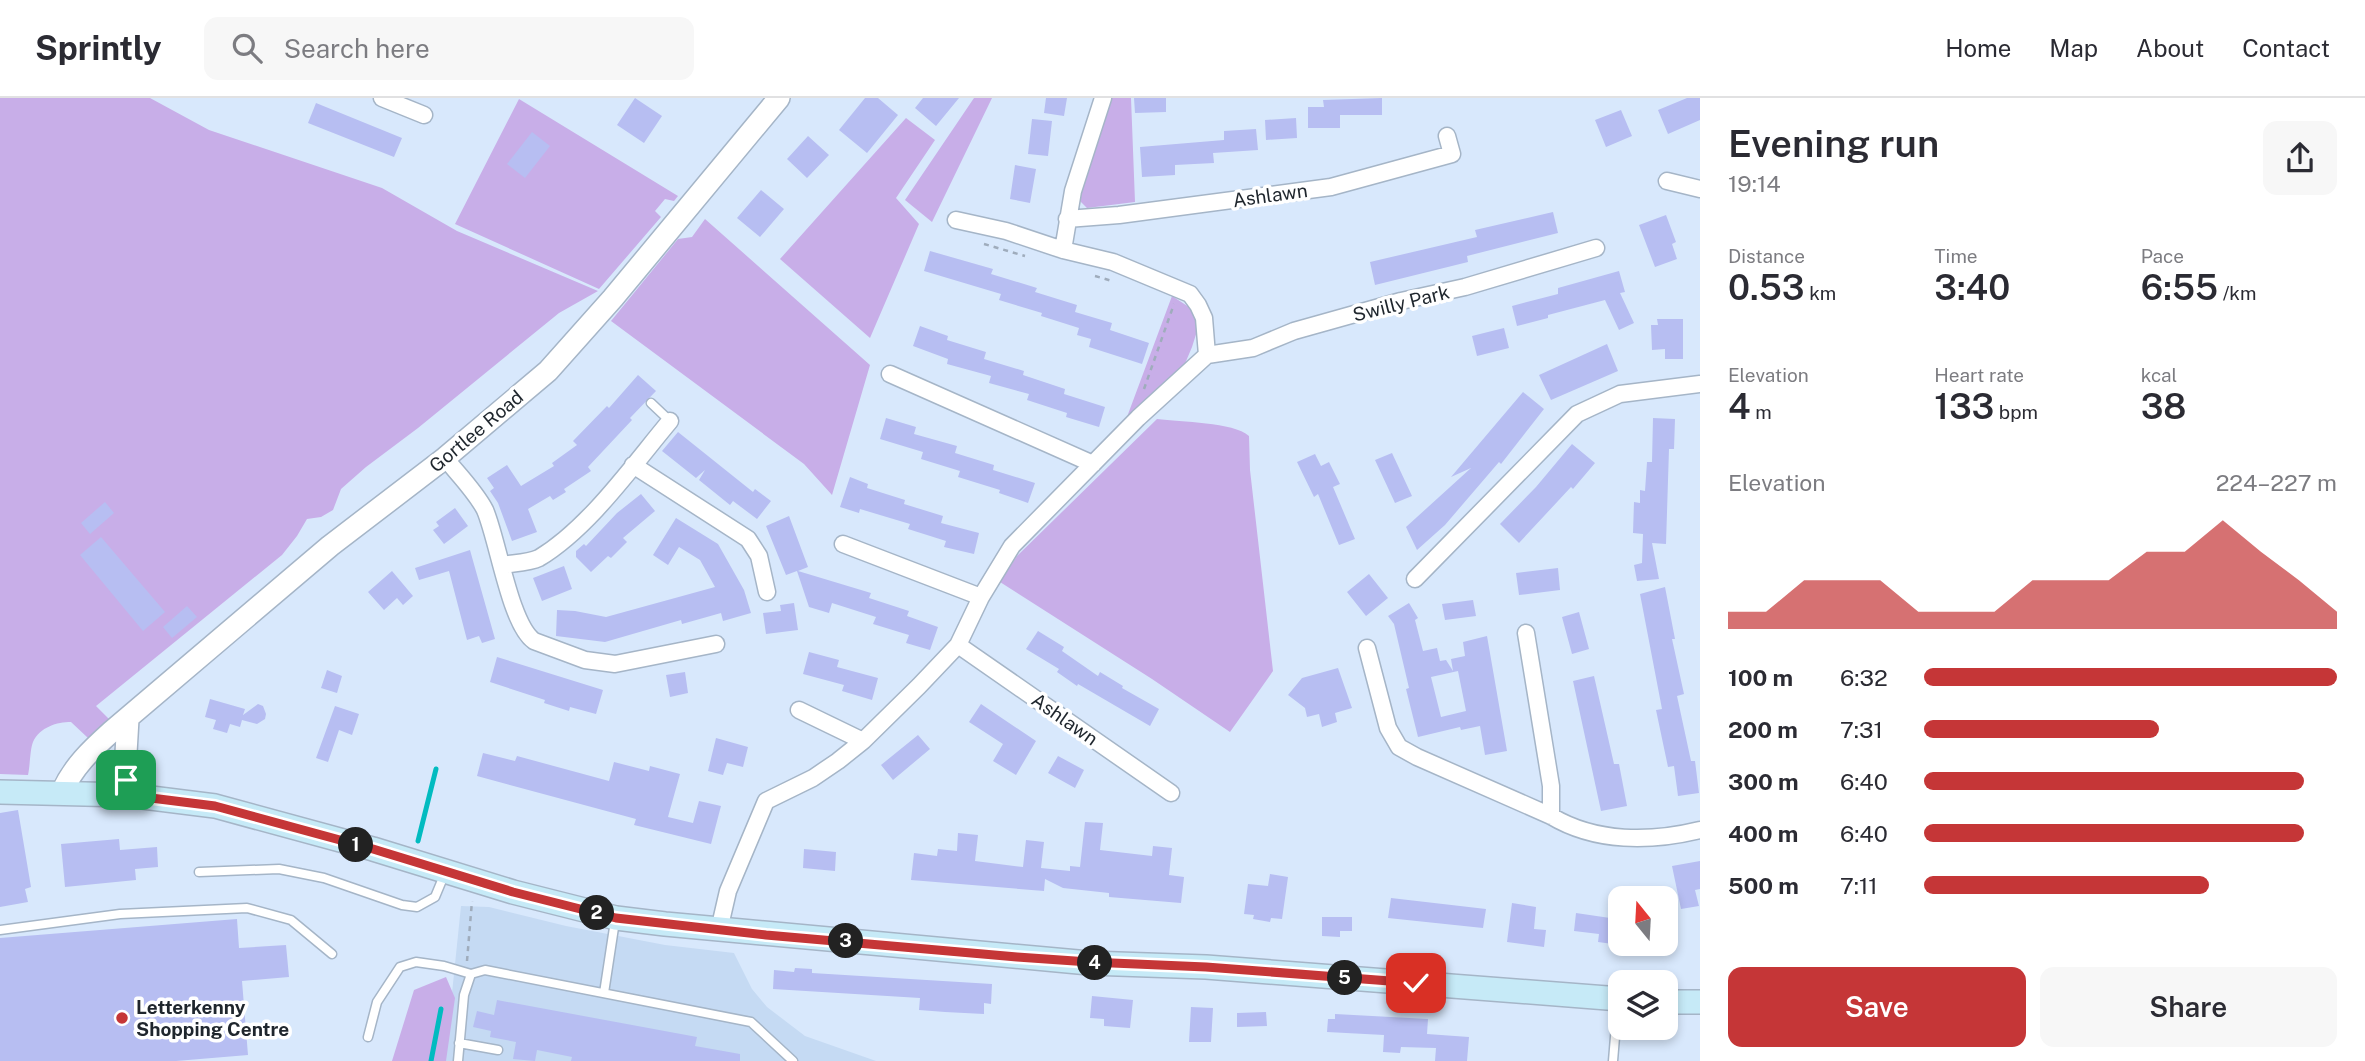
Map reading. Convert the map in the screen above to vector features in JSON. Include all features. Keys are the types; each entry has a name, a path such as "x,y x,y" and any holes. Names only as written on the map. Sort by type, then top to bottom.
{"main road":[{"path":"0,792 127,795 215,806 373,849 479,882 616,918 719,930 1089,962 1206,967 1608,998"},
{"path":"1678,1002 1700,1002"}],"street":[{"path":"382,98 424,115"},
{"name":"Gortlee Road","path":"62,792 68,778 100,741 330,546 445,458 548,371 613,298 779,98"},
{"path":"1063,250 1073,191 1103,98"},
{"name":"Ashlawn","path":"1067,219 1119,215 1331,187 1452,154 1447,136"},
{"path":"1667,181 1700,189"},
{"path":"719,930 728,891 766,801 813,778 863,741 958,645 981,597 1012,546 1138,418 1207,355 1203,318 1190,294 1112,262 1063,250 1006,231 956,220"},
{"name":"Swilly Park","path":"1207,355 1253,348 1294,331 1401,301 1465,287 1596,247"},
{"path":"890,374 1093,464"},
{"path":"1415,579 1577,414 1620,394 1700,384"},
{"path":"502,565 536,559 568,536 611,493 670,421"},
{"path":"445,458 482,505 527,636 585,660 615,664 716,644"},
{"path":"633,465 748,539 759,556 767,592"},
{"path":"843,544 981,597"},
{"path":"1526,633 1550,786 1551,816"},
{"name":"Ashlawn","path":"958,645 1171,793"},
{"path":"1367,648 1388,728 1399,747 1551,816 1567,826 1600,835 1624,837 1676,835 1700,830"},
{"path":"799,710 863,741"},
{"path":"127,795 128,719"}],"lane":[{"path":"651,403 670,421"},
{"path":"199,872 278,869 324,878 402,905 417,907 435,897 445,872"},
{"path":"0,930 120,914 247,908 291,920 332,954"},
{"path":"604,993 616,918"},
{"path":"368,1037 377,1002 400,967 416,962 471,974 485,970 751,1022 793,1061"},
{"path":"458,1061 464,995 471,974"},
{"path":"1613,1061 1615,1040"},
{"path":"459,1043 498,1051"}],"path":[{"path":"980,243 1028,257"},
{"path":"1090,275 1112,281"},
{"path":"1143,394 1175,304 1165,300"},
{"path":"471,974 467,960 472,901 479,882"}],"shaded area":[{"path":"0,98 150,98 209,130 382,188 457,231 598,291 559,313 366,467 341,489 333,510 321,517 307,519 282,555 96,706 109,719 88,738 71,722 44,729 32,745 28,775 0,774"},
{"path":"974,98 992,98 932,222 905,200"},
{"path":"1112,98 1131,98 1135,202 1087,208 1080,201 1080,196"},
{"path":"519,99 678,196 674,201 665,199 655,211 661,217 599,289 455,224"},
{"path":"906,118 935,140 896,198 919,224 870,338 780,259"},
{"path":"705,219 870,365 832,495 804,464 611,321 678,239 692,237"},
{"path":"1172,296 1192,309 1198,328 1192,347 1184,366 1124,425"},
{"path":"1157,419 1219,425 1249,436 1250,470 1273,671 1230,732 1000,582 1017,556"},
{"path":"461,906 489,907 566,926 665,945 734,953 752,989 767,1007 805,1036 876,1061 445,1061"},
{"path":"446,977 455,998 446,1061 392,1061 414,990"}],"building":[{"path":"635,98 662,116 644,143 617,125"},
{"path":"865,98 878,98 898,115 867,153 839,130"},
{"path":"923,98 959,98 936,126 915,108"},
{"path":"1046,98 1067,98 1064,116 1044,113"},
{"path":"1134,98 1166,98 1166,112 1135,113"},
{"path":"1382,98 1382,115 1340,115 1340,128 1308,128 1308,107 1324,107 1323,100"},
{"path":"1687,98 1700,98 1700,120 1668,134 1658,110"},
{"path":"316,103 402,138 394,157 308,123"},
{"path":"1621,110 1632,136 1606,147 1595,120"},
{"path":"1296,118 1297,138 1266,140 1265,120"},
{"path":"1032,119 1052,121 1048,156 1028,154"},
{"path":"1256,129 1258,150 1213,153 1214,163 1175,165 1175,175 1142,177 1140,147 1224,140 1224,131"},
{"path":"532,132 550,146 525,178 507,164"},
{"path":"808,136 829,155 807,178 787,159"},
{"path":"1015,165 1036,169 1030,203 1010,199"},
{"path":"761,190 784,209 760,237 737,218"},
{"path":"1553,212 1558,233 1467,256 1468,262 1375,285 1370,262 1477,237 1475,230"},
{"path":"1666,215 1676,242 1672,244 1677,259 1655,267 1639,225"},
{"path":"930,251 993,269 991,274 1037,288 1035,292 1077,305 1075,312 1112,323 1110,330 1149,343 1142,364 1089,347 1091,339 1077,335 1079,328 999,300 1001,294 924,271"},
{"path":"1619,271 1625,292 1620,293 1634,323 1619,330 1605,300 1517,326 1512,306 1558,294 1558,288"},
{"path":"1657,319 1683,319 1683,359 1665,359 1665,349 1652,350 1651,325 1658,325"},
{"path":"920,326 948,336 947,340 986,352 984,359 1024,371 1023,375 1065,389 1064,394 1105,407 1099,427 1066,417 1067,413 1027,400 1029,394 989,383 991,376 947,364 948,359 913,346"},
{"path":"1504,328 1509,348 1477,356 1472,336"},
{"path":"1607,344 1618,371 1551,400 1539,375"},
{"path":"638,375 656,391 588,467 591,471 553,500 550,496 528,509 537,532 512,541 498,503 490,491 494,488 487,478 507,465 521,486 554,466 552,463 577,445 573,441 607,406 609,408"},
{"path":"1523,392 1544,409 1501,464 1499,462 1445,525 1417,550 1406,527 1471,468 1451,477"},
{"path":"886,418 916,427 914,434 957,446 955,453 994,465 993,470 1035,483 1028,503 999,493 1000,490 958,477 960,471 921,459 923,452 880,439"},
{"path":"1653,418 1675,419 1674,449 1669,449 1666,544 1652,543 1659,579 1637,581 1634,565 1642,563 1643,534 1633,533 1634,502 1640,503 1640,490 1645,491 1647,462 1652,462"},
{"path":"678,432 753,492 755,489 771,501 757,519 733,501 730,505 699,480 705,470 696,478 662,451"},
{"path":"1572,444 1595,463 1519,543 1500,524"},
{"path":"1392,453 1412,496 1395,503 1375,460"},
{"path":"1315,454 1321,466 1329,462 1340,484 1333,487 1355,539 1339,545 1318,494 1314,497 1297,462"},
{"path":"850,477 868,484 867,488 905,500 904,504 943,516 941,523 979,533 974,554 944,547 946,541 908,529 910,524 860,509 859,513 840,507"},
{"path":"641,494 655,511 623,538 627,542 611,558 608,556 591,572 576,557 576,551 584,544 586,546 617,513"},
{"path":"105,502 114,513 90,534 81,523"},
{"path":"455,508 468,526 444,544 433,530 439,526 436,522"},
{"path":"789,516 808,567 798,571 871,593 869,598 909,611 907,616 938,627 930,650 906,643 909,635 873,624 876,617 832,603 829,613 809,607 797,571 786,575 766,526"},
{"path":"676,518 718,544 744,590 751,613 723,621 721,613 682,624 681,620 605,642 556,636 557,610 606,617 715,587 700,560 679,547 668,565 653,555"},
{"path":"101,537 165,612 143,631 80,555"},
{"path":"470,550 495,639 482,643 479,636 467,640 449,571 419,580 415,568"},
{"path":"564,566 572,589 542,601 533,578"},
{"path":"1558,568 1560,590 1519,595 1516,573"},
{"path":"392,571 413,596 403,605 397,598 384,610 368,592"},
{"path":"1369,574 1388,598 1366,616 1347,592"},
{"path":"1665,587 1675,639 1672,639 1684,694 1677,696 1691,761 1695,761 1699,793 1678,796 1674,766 1668,767 1656,710 1662,709 1640,594"},
{"path":"1473,600 1476,616 1445,620 1442,604"},
{"path":"794,603 798,630 766,634 763,613 781,611 780,605"},
{"path":"1409,603 1418,618 1415,620 1423,651 1437,648 1440,661 1446,660 1453,671 1451,659 1465,656 1463,642 1487,636 1507,751 1485,755 1480,726 1461,730 1460,727 1418,737 1394,624 1388,616","holes":["1458,671 1466,711 1441,717 1431,677"]},
{"path":"187,606 197,617 172,638 163,627"},
{"path":"1579,612 1589,649 1572,654 1562,617"},
{"path":"1038,631 1064,647 1062,651 1098,676 1100,672 1159,709 1150,726 1078,684 1077,686 1057,672 1059,669 1026,649"},
{"path":"809,652 839,660 837,667 878,678 872,700 842,691 844,685 803,674"},
{"path":"497,657 603,690 596,714 570,707 569,711 490,682"},
{"path":"1338,668 1352,708 1335,713 1337,722 1322,727 1319,714 1307,717 1305,708 1288,695 1302,678"},
{"path":"327,670 342,676 337,693 321,688"},
{"path":"685,672 688,693 670,697 666,675"},
{"path":"1594,676 1614,764 1619,764 1627,806 1601,811 1573,681"},
{"path":"210,699 245,709 243,715 258,704 263,706 265,719 257,724 242,720 240,727 230,724 227,733 213,729 216,720 205,717"},
{"path":"981,704 1036,741 1016,775 993,761 1003,744 969,722"},
{"path":"335,706 359,714 352,735 339,730 328,762 316,758"},
{"path":"918,735 930,749 893,780 881,765"},
{"path":"716,738 748,747 743,767 727,763 723,775 708,771"},
{"path":"483,753 515,761 517,756 609,781 614,762 649,771 650,766 680,774 668,817 693,823 699,801 721,806 711,844 634,825 636,819 477,776"},
{"path":"1058,756 1084,770 1075,788 1048,773"},
{"path":"18,810 31,887 25,889 28,902 0,907 0,813"},
{"path":"1085,822 1103,823 1100,850 1152,856 1153,846 1172,848 1169,875 1184,877 1181,903 1109,897 1109,893 1063,888 1045,879 1044,891 911,880 914,853 937,856 938,849 957,851 958,833 978,835 975,861 1023,867 1026,840 1044,842 1041,868 1070,871 1070,866 1080,867"},
{"path":"119,839 120,850 157,847 158,867 135,869 136,880 65,887 61,844"},
{"path":"804,849 836,852 835,871 803,868"},
{"path":"1700,861 1700,889 1695,890 1699,906 1681,909 1672,866"},
{"path":"1270,874 1288,877 1282,919 1271,918 1270,922 1253,919 1254,915 1244,914 1248,884 1268,886"},
{"path":"1391,898 1486,909 1483,928 1388,918"},
{"path":"1512,903 1536,907 1534,929 1546,930 1544,947 1507,942"},
{"path":"1576,913 1608,918 1608,943 1598,942 1599,934 1574,931"},
{"path":"1322,917 1352,917 1352,931 1340,931 1340,937 1322,936"},
{"name":"Letterkenny Shopping Centre","path":"237,919 239,948 286,945 289,977 242,981 248,1055 176,1061 0,1061 0,938"},
{"path":"795,968 812,969 812,973 992,984 991,1004 984,1003 984,1014 945,1012 919,1010 920,998 773,989 774,970 794,972"},
{"path":"1092,996 1133,1000 1130,1028 1104,1026 1104,1019 1090,1018"},
{"path":"497,1000 697,1037 695,1046 740,1054 740,1061 571,1061 572,1057 537,1050 535,1061 513,1059 516,1042 490,1037 491,1031 473,1027 477,1011 494,1015"},
{"path":"1191,1007 1213,1008 1211,1042 1189,1042"},
{"path":"1266,1012 1267,1026 1237,1027 1237,1013"},
{"path":"1335,1014 1428,1019 1427,1034 1469,1037 1467,1061 1435,1061 1436,1048 1401,1047 1400,1053 1383,1052 1384,1035 1327,1032 1328,1019 1335,1019"}],"waterway":[{"path":"418,841 436,769"},
{"path":"431,1061 441,1009"}],"place":[{"name":"Letterkenny Shopping Centre","path":"122,1018"}],"route":[{"path":"126,780 127,795 215,806 373,849 513,892 616,918 766,935 1017,957 1206,967 1416,983"}]}
